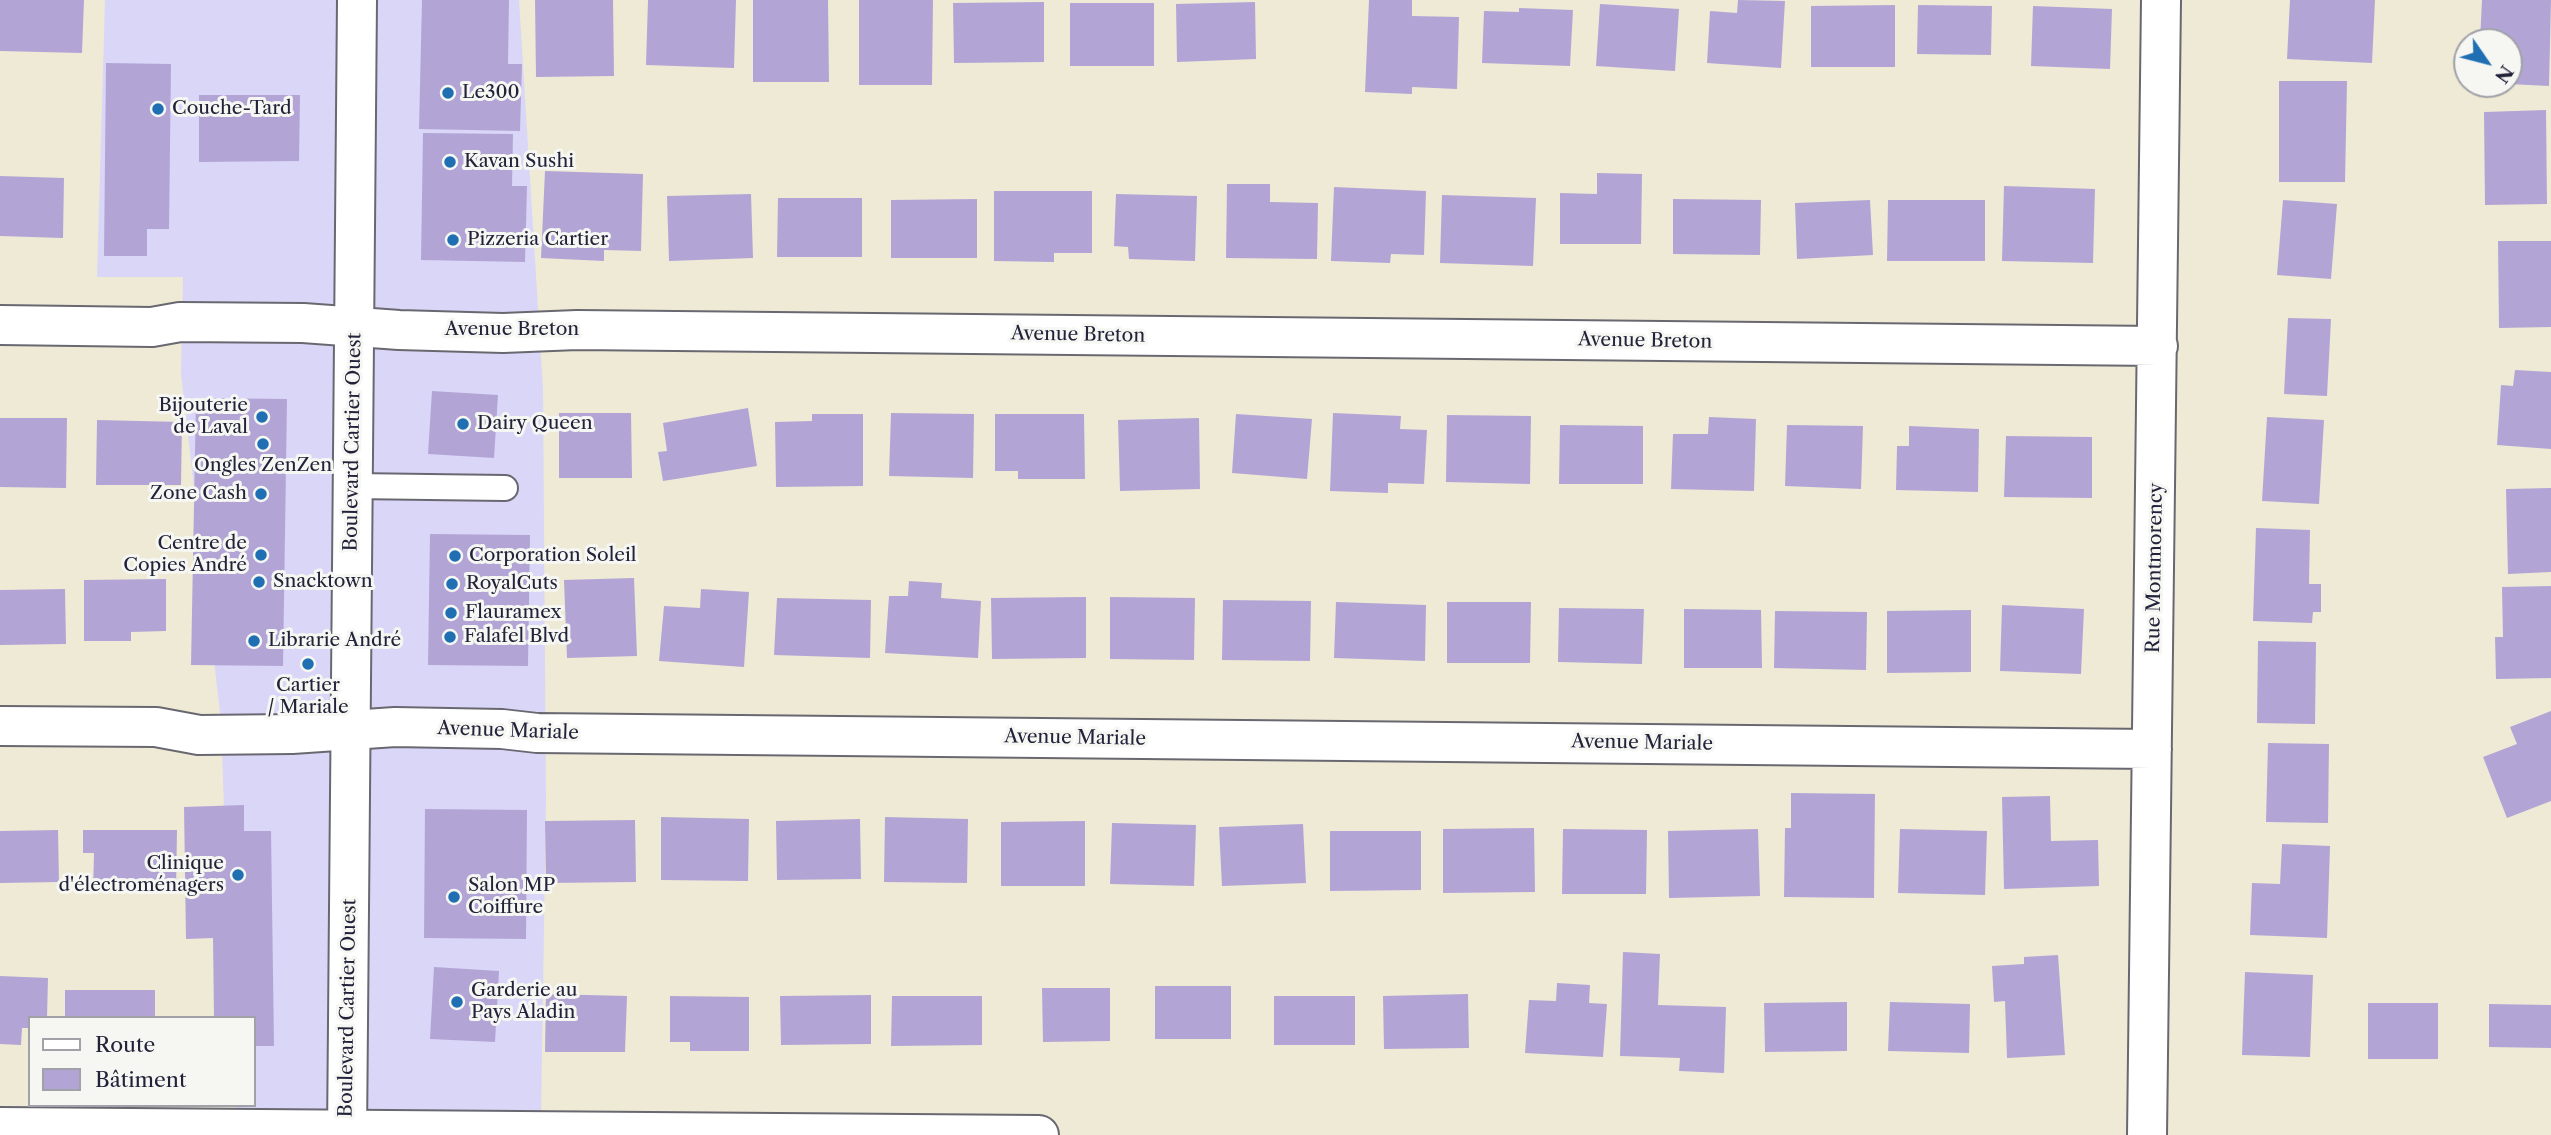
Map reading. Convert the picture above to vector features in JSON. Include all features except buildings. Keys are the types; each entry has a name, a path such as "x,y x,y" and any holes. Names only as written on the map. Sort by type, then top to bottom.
{"street":[{"name":"Boulevard Cartier Ouest","path":"346,1133 357,0"},
{"name":"Rue Montmorency","path":"2147,1135 2161,0"},
{"name":"Avenue Breton","path":"0,325 152,327 180,322 303,323 524,333 591,330 2158,346"},
{"name":"Avenue Mariale","path":"0,726 156,727 199,735 292,734 395,727 474,728 537,733 2152,749"},
{"path":"0,1127 346,1133 1039,1135"}],"lane":[{"path":"353,486 505,488"}],"shaded area":[{"path":"105,0 519,0 543,389 546,799 541,1117 235,1126 235,1107 256,1107 256,1016 231,1016 221,721 181,374 183,277 97,277"}],"place":[{"name":"Le300","path":"448,93"},
{"name":"Couche-Tard","path":"158,109"},
{"name":"Kavan Sushi","path":"450,162"},
{"name":"Pizzeria Cartier","path":"453,240"},
{"name":"Bijouterie de Laval","path":"262,417"},
{"name":"Dairy Queen","path":"463,424"},
{"name":"Ongles ZenZen","path":"263,444"},
{"name":"Zone Cash","path":"261,494"},
{"name":"Centre de Copies André","path":"261,555"},
{"name":"Corporation Soleil","path":"455,556"},
{"name":"Snacktown","path":"259,582"},
{"name":"RoyalCuts","path":"452,584"},
{"name":"Flauramex","path":"451,613"},
{"name":"Falafel Blvd","path":"450,637"},
{"name":"Librarie André","path":"254,641"},
{"name":"Cartier / Mariale","path":"308,664"},
{"name":"Clinique d'électroménagers","path":"238,875"},
{"name":"Salon MP Coiffure","path":"454,897"},
{"name":"Garderie au Pays Aladin","path":"457,1002"}]}
